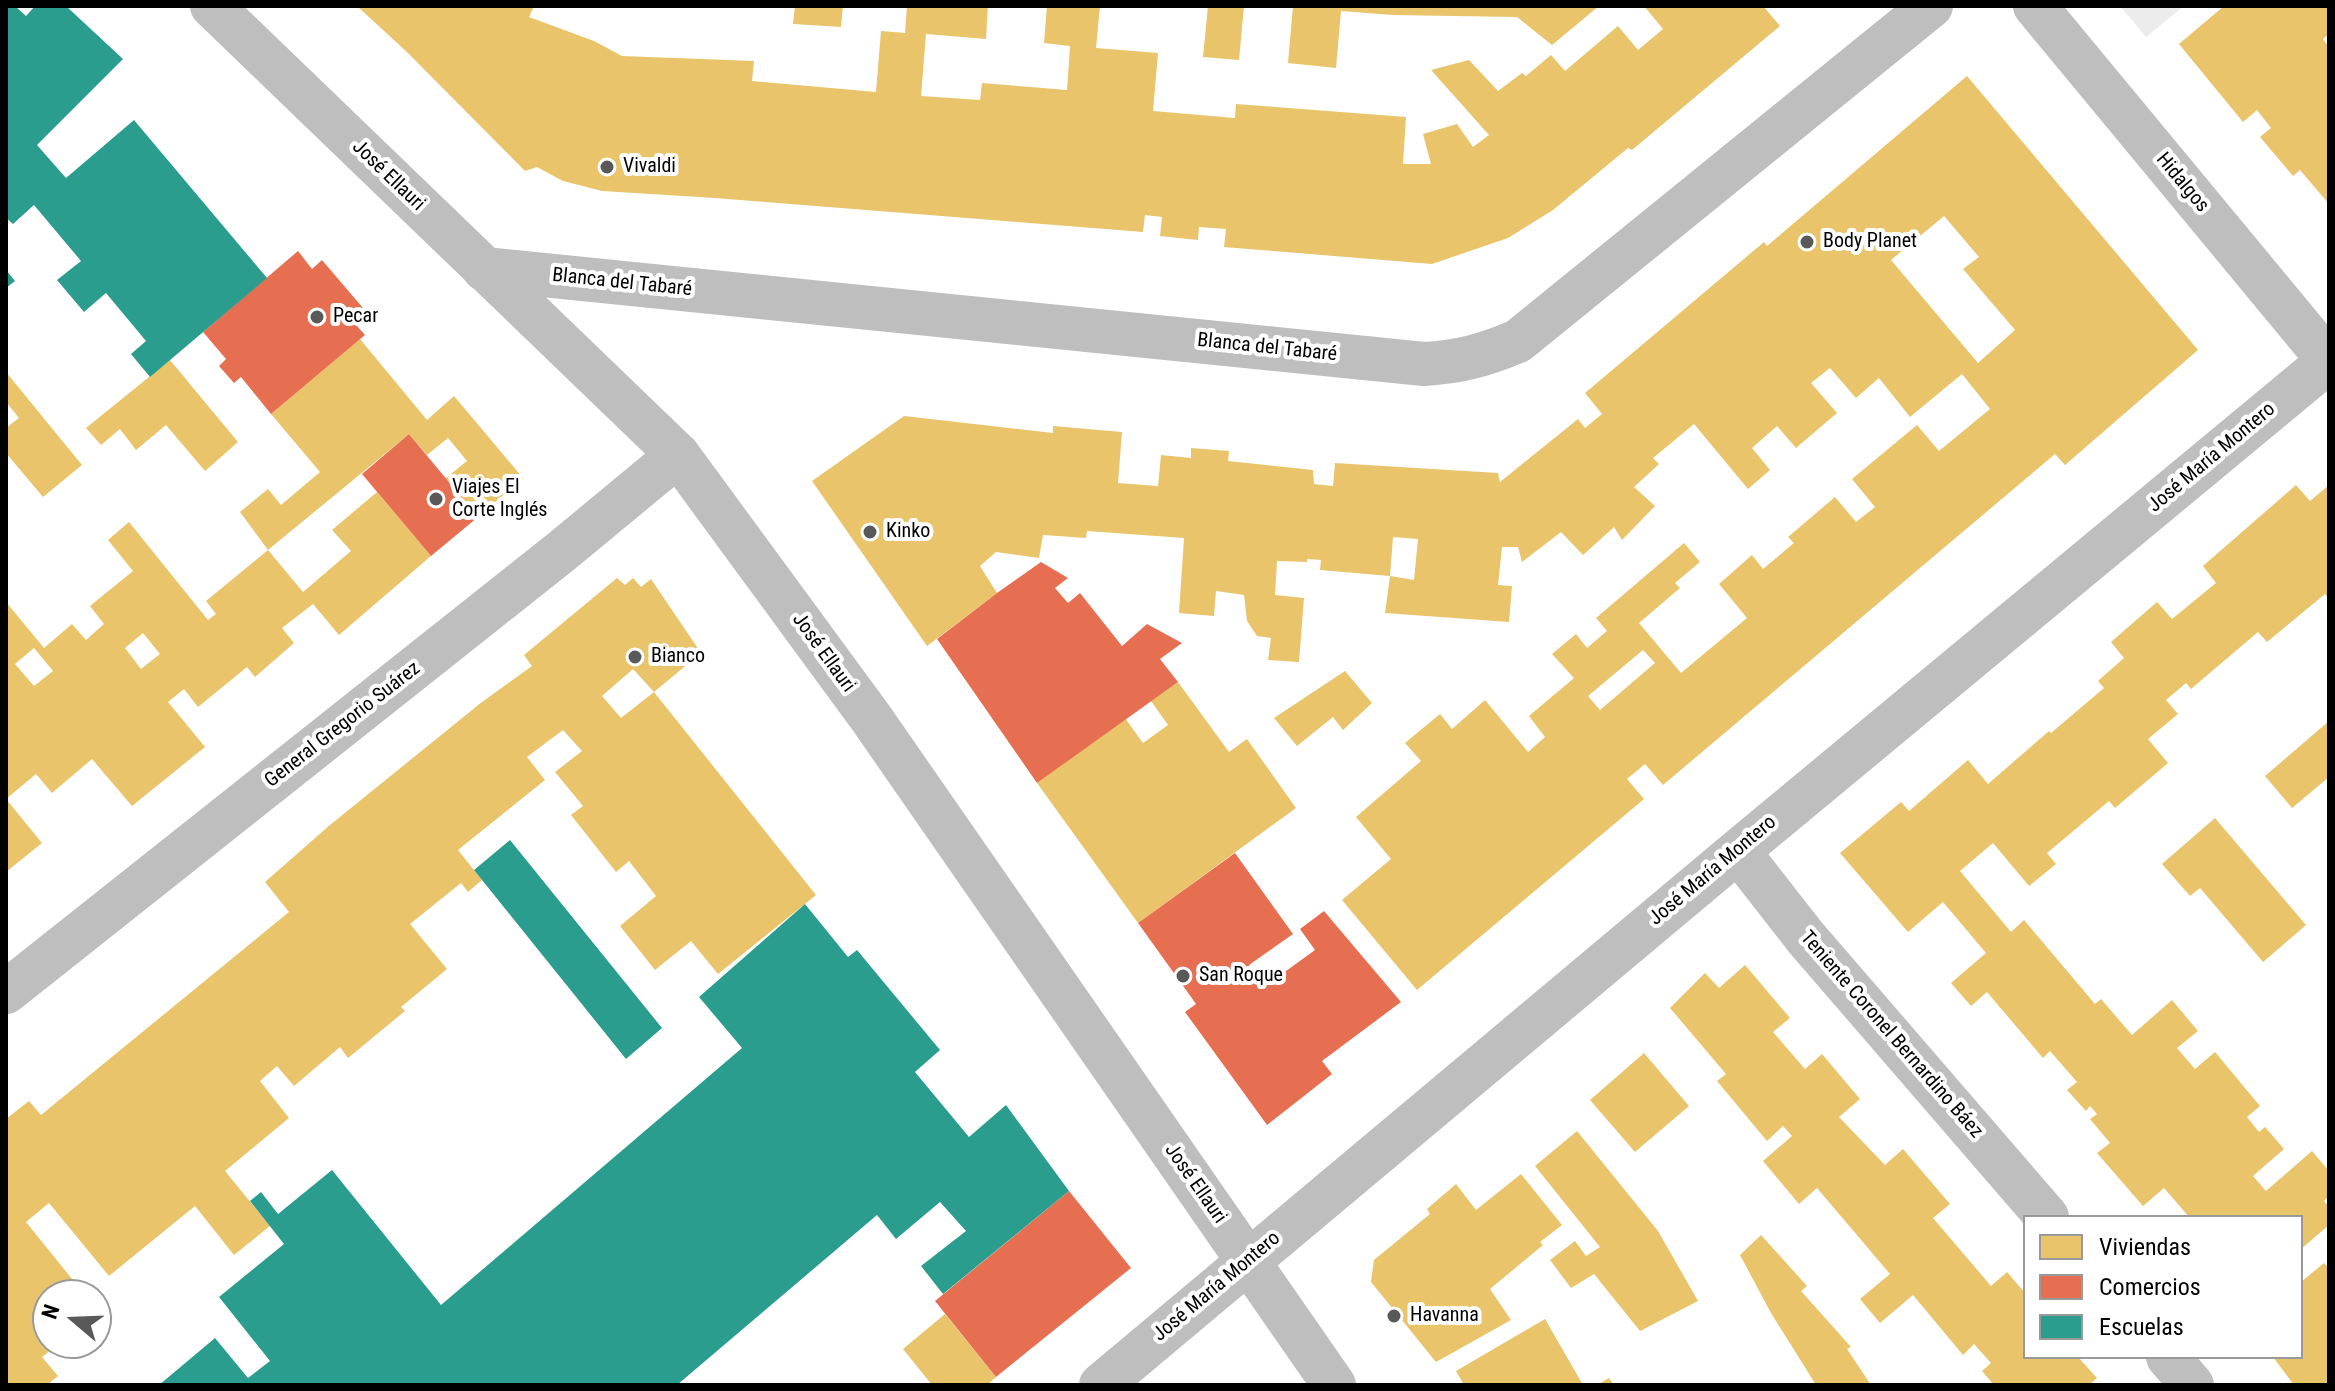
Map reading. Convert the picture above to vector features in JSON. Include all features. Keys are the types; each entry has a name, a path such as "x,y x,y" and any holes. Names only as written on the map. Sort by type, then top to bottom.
{"street":[{"name":"José Ellauri","path":"212,6 678,455 871,718 1334,1385"},
{"name":"Blanca del Tabaré","path":"484,269 1424,364 1456,362 1518,341 1931,6"},
{"name":"Hidalgos","path":"2035,6 2329,361"},
{"name":"José María Montero","path":"1101,1385 2329,361"},
{"name":"General Gregorio Suárez","path":"6,992 562,551 678,455"},
{"name":"Teniente Coronel Bernardino Báez","path":"1738,851 1806,938 2045,1215"},
{"path":"2170,1359 2192,1385"}],"shaded area":[{"path":"2120,6 2184,6 2146,37"}],"building: Viviendas":[{"path":"357,6 534,6 529,17 594,41 622,56 754,61 752,81 876,92 881,31 905,33 907,6 988,6 986,39 926,34 921,96 980,100 982,83 1067,90 1070,46 1044,43 1047,6 1100,6 1096,48 1158,53 1153,111 1235,118 1236,104 1406,117 1403,164 1431,164 1423,134 1457,124 1473,147 1489,135 1431,70 1469,60 1498,91 1522,73 1526,76 1551,55 1565,71 1618,26 1638,50 1663,29 1644,6 1763,6 1780,26 1632,150 1628,148 1553,210 1508,238 1432,264 1224,247 1226,229 1199,227 1198,240 1160,236 1162,217 1145,215 1143,232 602,191 563,181 537,167 525,171"},
{"path":"795,6 843,6 841,27 793,24"},
{"path":"1208,6 1244,6 1239,60 1203,57"},
{"path":"1293,6 1599,6 1552,45 1517,17 1341,11 1336,68 1288,63"},
{"path":"2224,6 2329,6 2329,34 2323,39 2329,47 2329,204 2300,170 2293,176 2260,137 2271,128 2257,110 2243,122 2179,44"},
{"path":"1967,76 2198,350 2065,465 2055,454 1663,785 1645,764 1627,779 1644,799 1417,990 1342,900 1391,859 1356,817 1421,761 1405,743 1440,714 1452,729 1485,700 1528,752 1545,737 1529,716 1574,678 1552,654 1576,634 1587,648 1607,631 1596,618 1684,543 1700,562 1675,583 1680,588 1639,623 1681,673 1747,618 1719,584 1752,555 1763,569 1794,543 1788,537 1835,497 1856,522 1875,507 1852,479 1917,425 1939,451 1990,409 1962,374 1910,417 1879,378 1856,398 1830,368 1811,383 1837,413 1796,448 1777,426 1752,448 1770,470 1748,489 1694,424 1653,458 1659,464 1634,487 1655,506 1622,540 1614,527 1583,555 1561,532 1522,562 1518,547 1502,547 1498,585 1512,586 1509,622 1385,613 1390,576 1320,570 1321,560 1277,561 1275,595 1304,598 1299,662 1268,660 1271,638 1257,636 1247,621 1244,595 1216,591 1214,616 1179,613 1184,538 1087,531 1086,538 1043,535 1039,558 996,552 980,566 997,593 927,646 812,481 904,416 1053,433 1053,426 1122,432 1118,483 1158,486 1161,455 1191,458 1191,448 1229,451 1228,461 1313,470 1314,484 1333,486 1335,463 1498,473 1500,482 1578,419 1585,428 1602,414 1585,393 1764,242 1767,246","holes":["1944,216 1979,257 1963,269 2015,330 1978,363 1891,260","1393,537 1418,539 1414,580 1390,576","1643,650 1655,663 1600,710 1588,696"]},
{"path":"360,339 427,420 454,396 523,478 478,517 446,478 467,461 448,438 427,455 409,434 268,550 240,512 268,489 281,505 320,472 271,414"},
{"path":"170,360 238,442 205,471 166,425 136,450 120,429 101,445 86,428"},
{"path":"6,372 82,465 43,497 6,453 6,428 19,418 6,402"},
{"path":"2296,485 2310,501 2329,485 2329,599 2325,594 2267,642 2258,632 2191,689 2186,683 2166,700 2178,714 2148,739 2168,763 2115,808 2109,801 2047,853 2056,864 2029,886 1993,843 1960,871 2011,932 2024,920 2095,1004 2101,999 2132,1035 2172,1000 2198,1031 2177,1048 2195,1069 2215,1052 2260,1106 2247,1117 2259,1132 2265,1127 2284,1149 2253,1176 2266,1191 2312,1151 2329,1171 2329,1196 2324,1201 2329,1207 2329,1225 2303,1247 2303,1215 2187,1215 2164,1188 2143,1206 2097,1153 2110,1143 2090,1119 2097,1114 2090,1106 2086,1111 2067,1090 2077,1082 2050,1051 2043,1058 1987,992 1971,1006 1951,983 1986,953 1943,902 1908,932 1840,853 1901,802 1909,811 1968,760 1988,784 2104,688 2098,681 2124,658 2111,642 2157,602 2172,619 2216,583 2203,566"},
{"path":"377,492 431,556 339,635 313,604 282,628 294,643 255,677 247,667 198,707 184,689 168,702 205,747 132,806 92,759 52,793 36,774 6,799 6,602 44,648 72,624 86,640 104,624 90,606 133,571 108,540 129,522 208,620 216,614 206,601 268,550 303,592 351,551 332,530","holes":["143,633 160,654 141,669 125,648","34,648 53,671 34,686 15,664"]},
{"path":"617,578 625,585 633,578 641,587 651,579 701,653 654,692 816,895 718,974 691,941 655,970 620,926 656,896 629,861 616,872 571,815 583,806 555,772 582,751 563,730 527,757 545,780 458,850 482,880 468,892 461,883 410,924 447,969 401,1007 405,1011 348,1058 340,1047 294,1086 277,1066 260,1081 289,1118 225,1171 270,1226 234,1255 195,1206 109,1276 49,1203 26,1222 72,1279 32,1279 32,1359 44,1359 58,1376 47,1385 6,1385 6,1119 29,1101 41,1115 289,912 265,882 482,702 532,666 524,655","holes":["633,669 654,692 621,718 602,696"]},
{"path":"1345,671 1372,703 1343,730 1333,717 1297,746 1274,718"},
{"path":"1178,682 1229,752 1247,739 1296,808 1138,923 1037,783 1125,718 1143,743 1168,725 1151,701"},
{"path":"2329,721 2329,777 2292,808 2265,776"},
{"path":"6,799 42,843 6,872"},
{"path":"2215,818 2306,925 2263,962 2200,888 2190,896 2162,864"},
{"path":"1745,965 1790,1018 1773,1032 1805,1069 1822,1054 1860,1099 1839,1117 1885,1165 1903,1149 1950,1204 1933,1218 1991,1286 2007,1272 2023,1291 2023,1359 2080,1359 2097,1378 2089,1385 1994,1385 1982,1371 1991,1363 1974,1344 1963,1355 1913,1295 1880,1323 1860,1299 1890,1274 1817,1188 1799,1204 1763,1161 1792,1136 1783,1126 1767,1141 1717,1081 1726,1074 1670,1008 1705,973 1719,988"},
{"path":"1644,1053 1689,1106 1635,1152 1590,1100"},
{"path":"1577,1131 1658,1231 1698,1301 1640,1331 1594,1274 1571,1288 1550,1260 1575,1241 1586,1256 1600,1247 1535,1166"},
{"path":"1521,1174 1562,1225 1490,1289 1511,1320 1436,1362 1371,1282 1374,1260 1430,1214 1427,1209 1456,1184 1476,1210"},
{"path":"1761,1235 1807,1286 1801,1291 1851,1347 1847,1349 1871,1385 1816,1385 1771,1313 1740,1255"},
{"path":"2324,1263 2329,1268 2329,1385 2294,1385 2274,1359 2303,1359 2303,1280"},
{"path":"945,1314 996,1377 987,1385 932,1385 903,1349"},
{"path":"1545,1319 1583,1385 1464,1385 1456,1371"},
{"path":"1609,1378 1614,1385 1597,1385"}],"building: Comercios":[{"path":"298,251 312,269 322,260 363,308 350,318 365,335 271,414 241,377 234,383 219,366 226,359 203,332"},
{"path":"409,434 478,517 431,556 362,474"},
{"path":"1041,562 1068,578 1055,588 1068,603 1080,593 1122,646 1147,624 1182,643 1160,659 1178,682 1037,783 937,639"},
{"path":"1235,853 1293,934 1249,965 1264,987 1315,950 1300,929 1324,911 1401,1002 1322,1061 1332,1074 1267,1125 1185,1012 1196,1004 1138,923"},
{"path":"1069,1191 1131,1268 996,1377 935,1301"}],"building: Escuelas":[{"path":"6,6 15,6 26,16 35,6 66,6 123,59 37,145 66,178 134,120 267,278 150,377 131,354 146,341 106,293 84,312 57,280 81,261 34,205 13,224 6,218"},
{"path":"6,270 15,281 6,288"},
{"path":"510,840 662,1028 626,1059 474,870"},
{"path":"805,904 848,957 857,950 940,1050 915,1072 969,1137 1006,1105 1069,1191 943,1294 921,1266 966,1231 940,1202 896,1239 877,1215 677,1385 159,1385 215,1338 248,1378 270,1361 219,1297 284,1244 250,1201 261,1192 278,1214 332,1170 441,1305 742,1048 699,997"}],"place":[{"name":"Vivaldi","path":"607,167"},
{"name":"Body Planet","path":"1807,242"},
{"name":"Pecar","path":"317,317"},
{"name":"Viajes El Corte Inglés","path":"436,499"},
{"name":"Kinko","path":"870,532"},
{"name":"Bianco","path":"635,657"},
{"name":"San Roque","path":"1183,976"},
{"name":"Havanna","path":"1394,1316"}]}
